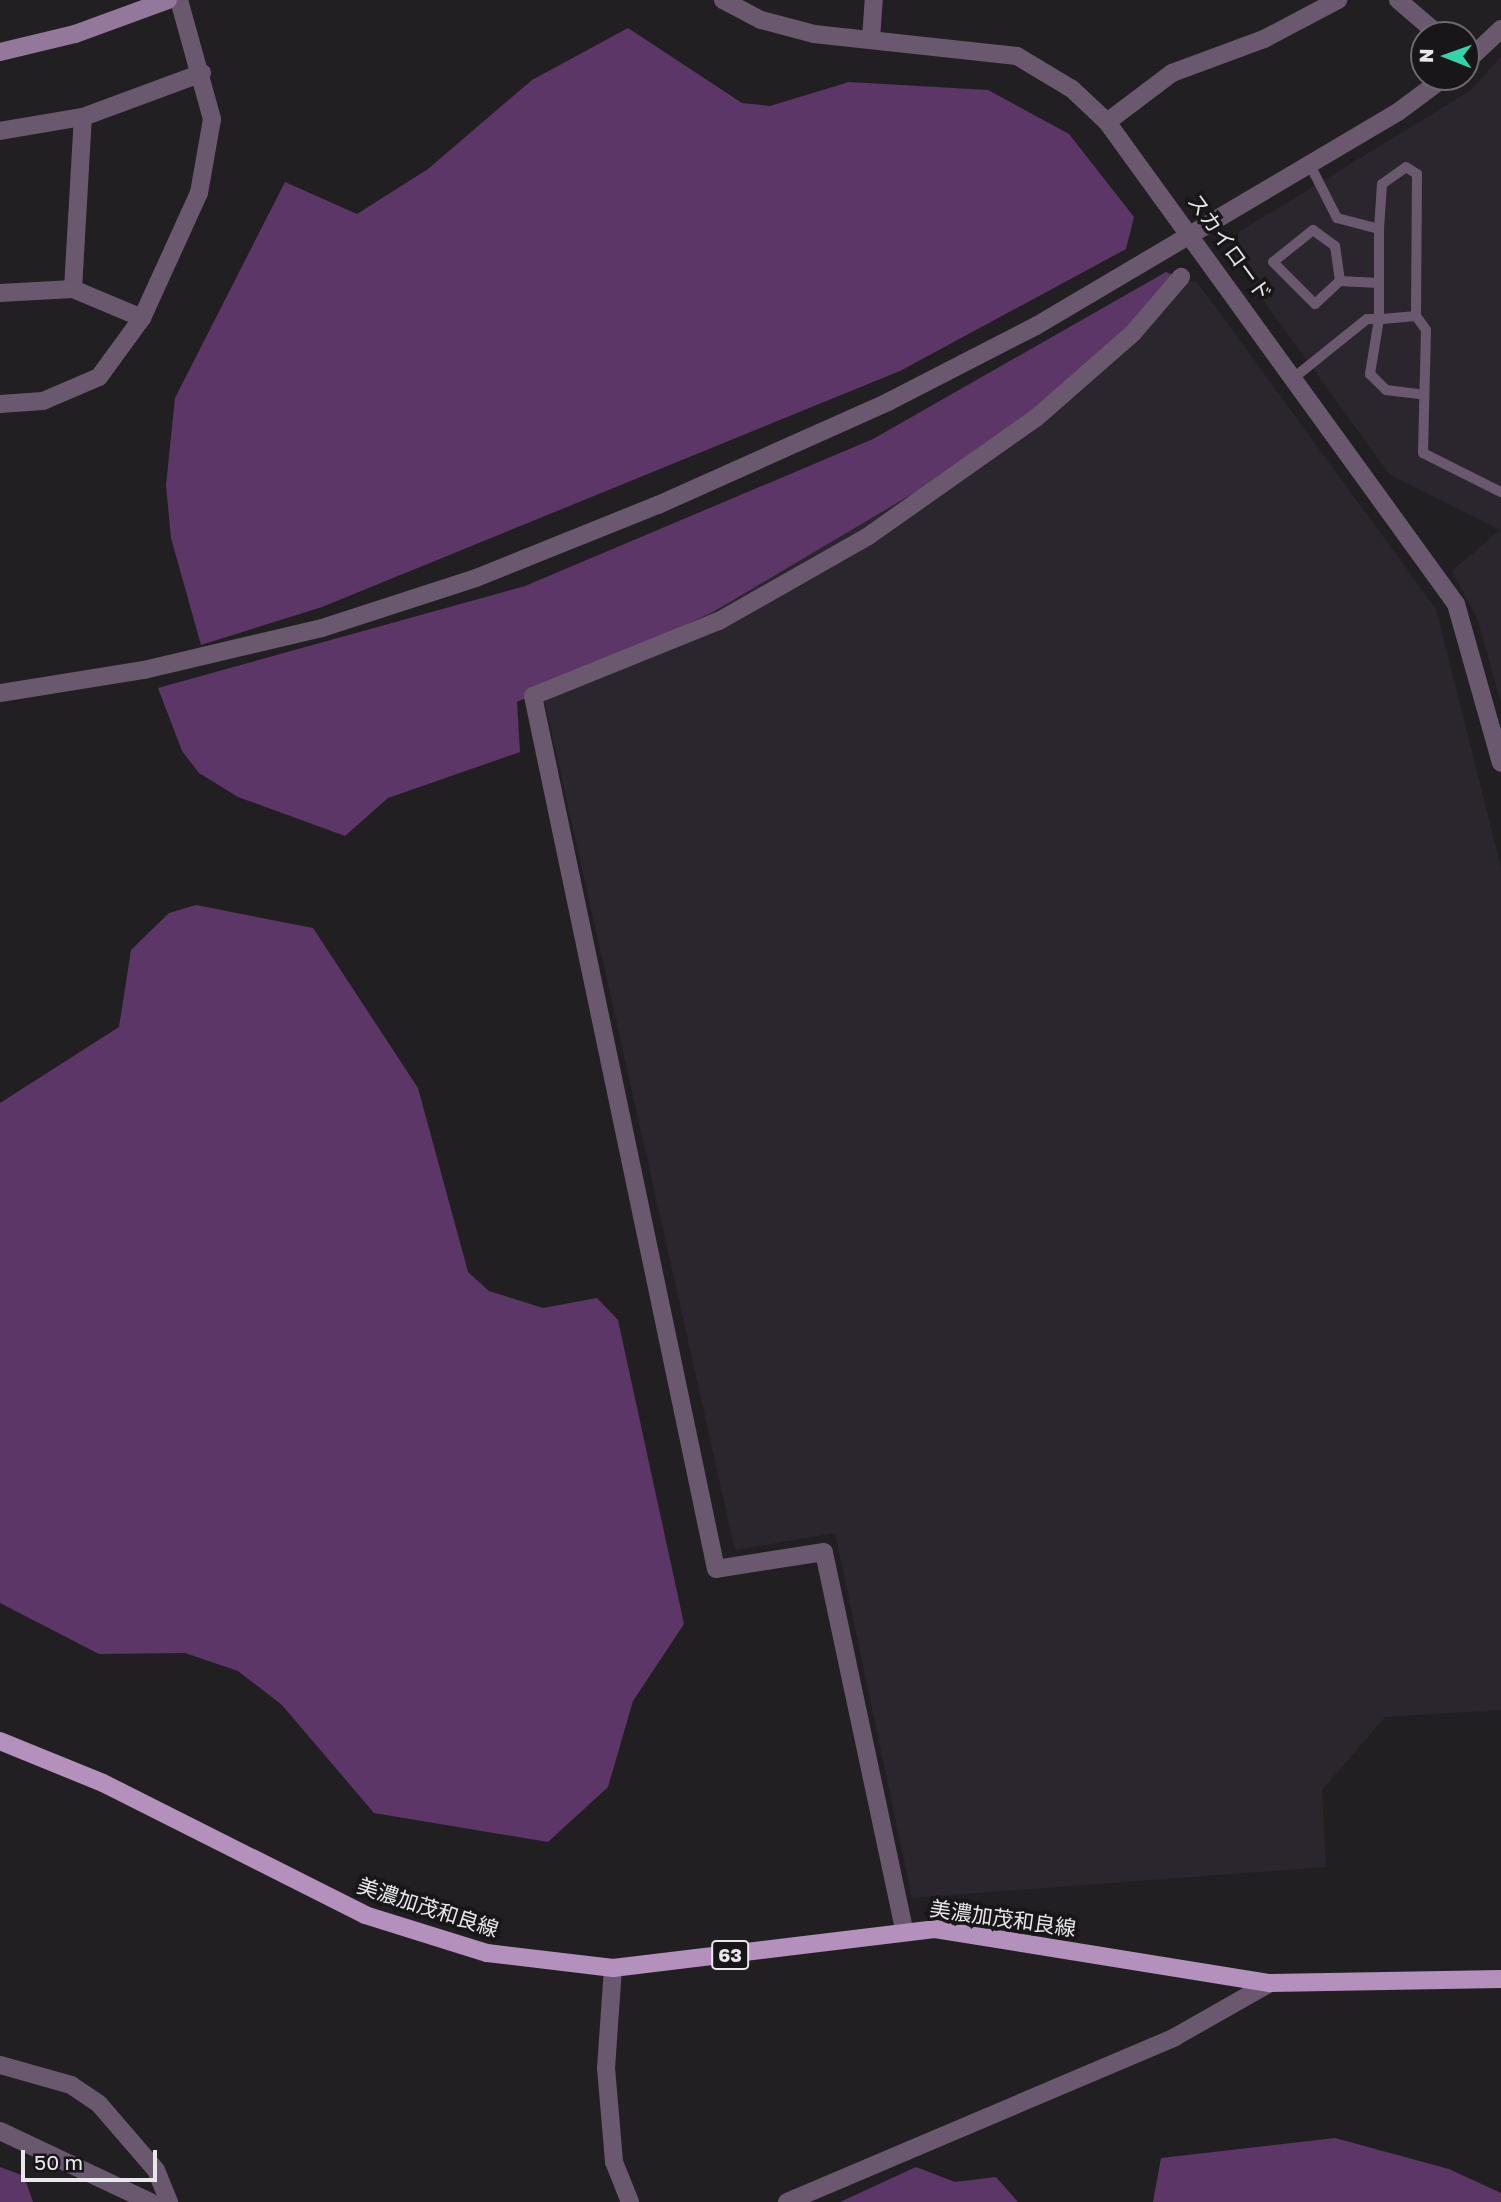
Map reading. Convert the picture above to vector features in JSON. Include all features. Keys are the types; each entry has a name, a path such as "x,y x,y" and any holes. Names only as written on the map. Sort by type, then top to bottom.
{"main road":[{"path":"0,52 75,34 168,0"},
{"name":"美濃加茂和良線","path":"0,1741 103,1783 365,1915 487,1953 613,1968 904,1929 1270,1983 1501,1979"}],"street":[{"path":"0,404 43,401 99,377 142,318 210,153 212,119 202,74 179,0"},
{"name":"スカイロード","path":"723,0 761,20 871,39 1017,56 1072,89 1107,122 1191,231 1296,376 1456,604 1501,763"},
{"path":"871,39 874,0"},
{"path":"1107,122 1172,73 1264,39 1338,0"},
{"path":"1398,0 1423,21"},
{"path":"1480,48 1501,29"},
{"path":"0,131 83,117 202,74"},
{"path":"0,693 261,646 476,578 658,505 934,379 1036,326 1191,231 1309,163 1423,91"},
{"path":"73,289 83,117"},
{"path":"904,1929 824,1552 716,1569 533,696 719,621 867,537 1036,418 1133,332 1181,277"},
{"path":"0,293 73,289 142,318"},
{"path":"613,1968 606,2068 614,2162 630,2202"},
{"path":"787,2202 1175,2037 1270,1983"},
{"path":"0,2065 71,2085 99,2105 156,2170 169,2202"},
{"path":"0,2132 150,2202"}],"lane":[{"path":"1309,163 1337,218 1379,229"},
{"path":"1424,395 1386,390 1370,374 1378,319 1382,184 1406,167 1417,174 1416,316 1426,330 1423,453 1501,492"},
{"path":"1340,281 1335,246 1313,230 1273,262 1315,304 1340,281 1379,283"},
{"path":"1296,376 1367,319 1416,316"}],"shaded area":[{"path":"628,28 742,103 770,106 849,82 988,90 1069,134 1134,217 1126,249 900,371 322,607 201,645 171,538 166,485 175,398 285,182 357,214 428,169 532,80"},
{"path":"1501,57 1501,703 1477,618 1452,571 1500,530 1390,475 1234,260 1239,232 1470,91 1480,91 1480,80"},
{"path":"1166,272 1187,281 1087,369 966,462 713,612 517,702 520,752 388,798 345,836 238,797 199,773 182,751 158,688 525,586 873,439"},
{"path":"1187,281 1197,282 1436,609 1501,868 1501,1710 1385,1717 1322,1790 1326,1867 912,1898 835,1533 735,1550 541,686 713,612"},
{"path":"196,905 313,928 418,1088 468,1272 489,1291 543,1308 597,1298 618,1320 684,1624 633,1701 608,1787 548,1842 374,1813 282,1705 238,1671 185,1653 99,1654 0,1603 0,1103 119,1027 131,950 169,913"},
{"path":"1335,2138 1449,2169 1501,2193 1501,2202 1153,2202 1161,2158"},
{"path":"0,2167 24,2176 33,2202 0,2202"},
{"path":"916,2167 955,2182 996,2177 1018,2202 840,2202"}]}
